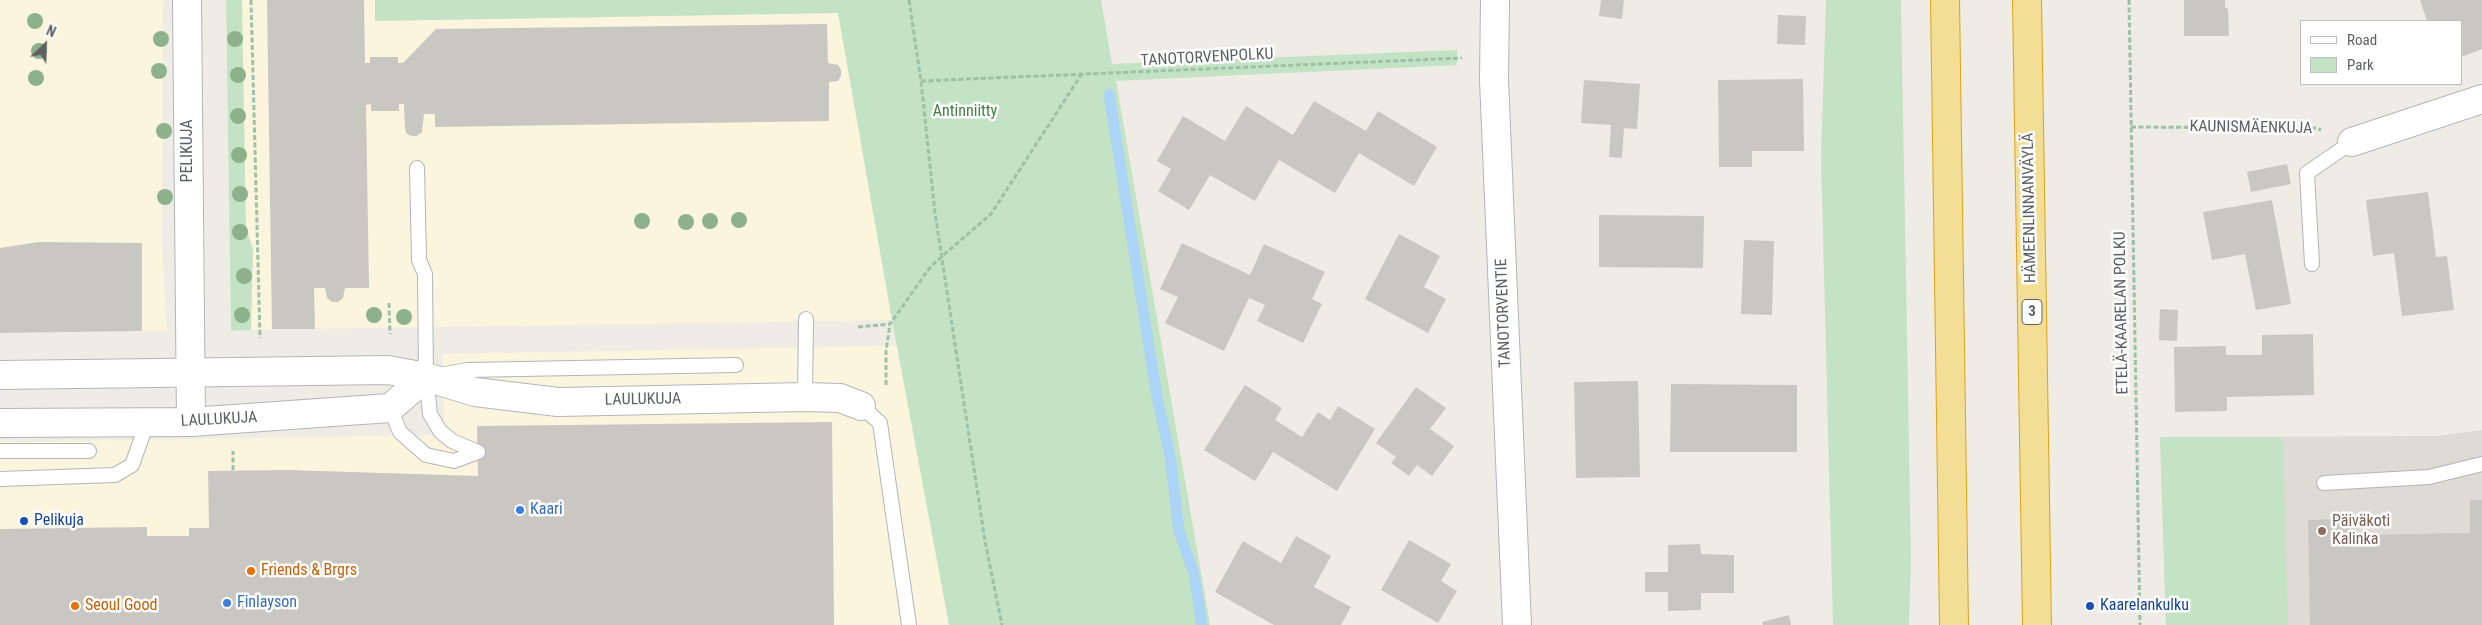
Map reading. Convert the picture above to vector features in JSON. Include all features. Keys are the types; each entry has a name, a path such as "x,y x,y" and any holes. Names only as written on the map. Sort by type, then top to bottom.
{"highway":[{"path":"1945,0 1954,625"},
{"name":"HÄMEENLINNANVÄYLÄ","path":"2027,0 2037,625"}],"street":[{"name":"PELIKUJA","path":"187,0 191,422"},
{"name":"TANOTORVENTIE","path":"1495,0 1495,53 1517,625"},
{"path":"2352,142 2482,99"},
{"name":"LAULUKUJA","path":"0,375 388,370 426,377 475,392 558,402 805,397 840,398 861,406"},
{"path":"390,408 426,377"},
{"name":"LAULUKUJA","path":"0,423 191,422 390,408"}],"lane":[{"path":"2312,264 2307,173 2352,142"},
{"path":"390,408 400,432 426,455 454,462 478,452 452,441 440,431 430,414 426,377 425,274 419,260 417,168"},
{"path":"805,397 806,319"},
{"path":"426,377 467,370 736,365"},
{"path":"861,406 880,423 909,625"},
{"path":"0,479 115,475 132,465 147,422"},
{"path":"0,451 88,451"},
{"path":"2324,483 2429,477 2482,464"}],"path":[{"path":"252,0 260,338"},
{"path":"909,0 921,81 942,258 985,541 1000,624"},
{"name":"ETELÄ-KAARELAN POLKU","path":"2129,0 2140,625"},
{"name":"TANOTORVENPOLKU","path":"921,81 1362,64 1462,58 1495,53"},
{"path":"887,378 886,351 890,324 931,266 991,214 1081,74"},
{"name":"KAUNISMÄENKUJA","path":"2131,127 2316,128 2352,142"},
{"path":"389,303 390,334"},
{"path":"858,327 890,324"}],"shaded area":[{"path":"0,0 163,0 162,243 167,331 0,333"},
{"path":"226,0 375,0 376,21 839,13 892,320 231,330"},
{"name":"Kaari","path":"899,346 949,625 0,625 0,442 444,435 443,354"},
{"name":"Päiväkoti Kalinka","path":"2482,430 2482,625 2166,625 2160,437 2438,436"}],"green space":[{"path":"226,0 242,0 246,228 253,249 251,330 231,331"},
{"name":"Antinniitty","path":"375,0 1101,0 1112,64 1457,50 1457,65 1116,81 1210,625 949,625 892,320 838,13 375,21"},
{"path":"1826,0 1901,0 1911,558 1909,625 1833,625 1821,157"},
{"path":"2160,437 2283,438 2288,625 2166,625"}],"building":[{"path":"267,0 364,0 365,63 370,63 370,57 398,57 398,63 403,63 436,29 827,24 828,63 838,65 841,70 841,76 838,81 829,82 829,121 435,127 435,114 424,114 422,132 417,136 411,136 406,133 404,104 399,104 399,111 371,111 371,104 366,105 369,288 345,288 343,298 338,302 332,302 327,298 325,288 314,288 315,329 272,329"},
{"path":"1601,0 1624,0 1622,19 1599,16"},
{"path":"2184,0 2225,0 2225,7 2228,9 2229,36 2184,36"},
{"path":"2420,0 2482,0 2482,49 2462,57 2462,20 2427,20"},
{"path":"1778,15 1806,16 1805,45 1777,44"},
{"path":"1803,79 1804,151 1752,151 1752,167 1719,167 1718,80"},
{"path":"1584,80 1640,84 1637,129 1624,128 1622,158 1609,157 1611,125 1581,123"},
{"path":"1314,101 1366,131 1378,111 1437,147 1414,186 1359,153 1335,193 1279,160 1255,201 1210,175 1189,210 1158,191 1171,169 1157,161 1183,116 1225,141 1246,106 1293,135"},
{"path":"2287,164 2291,184 2251,192 2247,172"},
{"path":"2428,192 2436,257 2447,256 2454,310 2402,316 2394,253 2373,256 2366,200"},
{"path":"2272,200 2291,304 2256,310 2245,254 2212,260 2203,212"},
{"path":"1599,215 1704,216 1703,268 1599,267"},
{"path":"1399,234 1440,256 1424,287 1446,299 1428,333 1365,299"},
{"path":"1744,240 1774,241 1772,315 1741,314"},
{"path":"39,242 142,243 142,331 0,333 0,248"},
{"path":"1182,243 1250,275 1264,244 1325,272 1312,299 1322,304 1303,343 1257,321 1265,305 1249,298 1224,351 1165,323 1178,297 1160,289"},
{"path":"2160,309 2178,310 2177,341 2159,340"},
{"path":"2313,334 2314,395 2227,397 2227,411 2175,412 2174,347 2226,346 2226,355 2262,355 2262,335"},
{"path":"1638,381 1640,477 1576,478 1574,382"},
{"path":"1671,384 1797,385 1797,452 1670,452"},
{"path":"1245,385 1282,408 1275,420 1302,437 1318,412 1330,420 1338,406 1375,429 1337,491 1273,452 1255,481 1204,450"},
{"path":"1416,387 1446,408 1430,429 1454,446 1432,476 1417,465 1409,476 1391,463 1396,457 1376,443"},
{"name":"Kaari","path":"832,422 834,625 0,625 0,529 147,527 147,536 189,536 189,528 209,528 208,471 288,470 478,476 477,426"},
{"path":"2470,500 2482,500 2482,625 2310,625 2308,520 2357,519 2357,535 2470,533"},
{"path":"1296,536 1331,556 1314,587 1351,607 1341,625 1274,625 1215,592 1243,541 1281,563"},
{"path":"1409,540 1451,564 1441,581 1457,591 1438,623 1381,590"},
{"path":"1700,544 1701,554 1734,555 1734,593 1701,593 1701,610 1668,611 1668,592 1645,592 1645,572 1668,572 1668,545"},
{"path":"1789,615 1791,625 1763,625 1762,622"}],"waterway":[{"path":"1109,94 1157,397 1170,456 1179,531 1194,574 1202,625"}],"place":[{"name":"Kaari","path":"520,510"},
{"name":"Pelikuja","path":"24,521"},
{"name":"Päiväkoti Kalinka","path":"2322,531"},
{"name":"Friends & Brgrs","path":"251,571"},
{"name":"Finlayson","path":"227,603"},
{"name":"Seoul Good","path":"75,606"},
{"name":"Kaarelankulku","path":"2090,606"}]}
